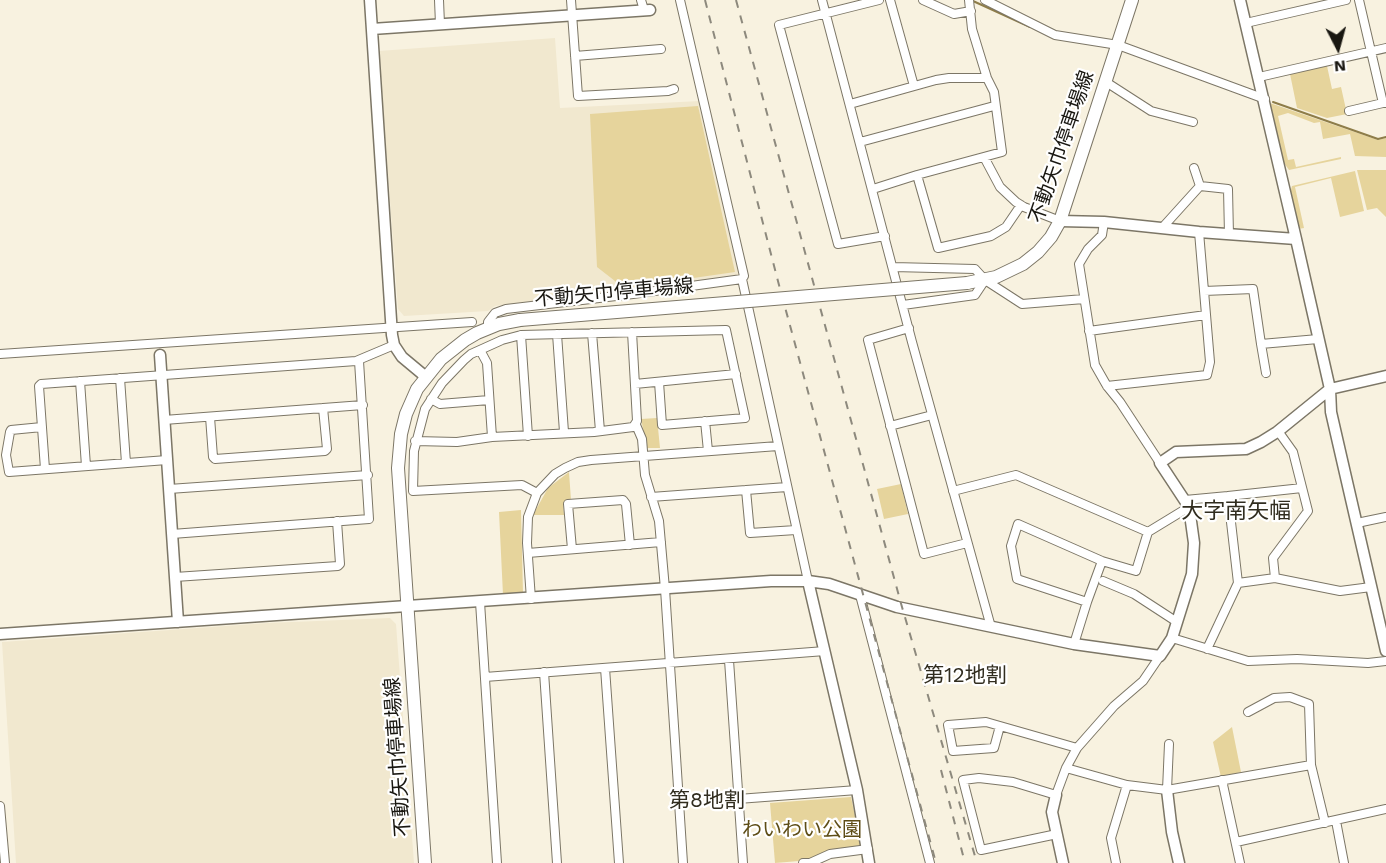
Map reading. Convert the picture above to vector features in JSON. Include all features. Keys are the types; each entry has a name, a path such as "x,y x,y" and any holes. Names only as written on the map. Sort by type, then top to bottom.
{"main road":[{"name":"不動矢巾停車場線","path":"425,863 398,456 406,414 426,377 452,349 489,328 520,320 967,283 985,280 1016,267 1038,252 1051,237 1060,221 1132,0"}],"street":[{"path":"370,0 391,327 394,345 402,357 426,377"},
{"path":"439,0 440,24"},
{"path":"571,0 578,96 668,91 674,88"},
{"path":"680,0 744,276 742,279 807,581 857,790 869,863"},
{"path":"822,0 991,627"},
{"path":"879,0 779,25 838,244 885,236"},
{"path":"891,0 914,86"},
{"path":"873,189 1002,152 994,106 994,92 987,78 972,29 970,4 954,14 923,0"},
{"path":"986,0 1055,35 1118,45 1264,99"},
{"path":"1240,0 1330,389 1331,412 1386,651"},
{"path":"1246,22 1346,0"},
{"path":"1349,111 1384,103 1359,0"},
{"path":"372,29 572,15 645,7"},
{"path":"1259,77 1386,48"},
{"path":"575,56 661,49"},
{"path":"850,104 949,78 987,78"},
{"path":"1106,82 1151,111 1193,122"},
{"path":"860,142 994,106"},
{"path":"984,157 1000,187 1021,205 1050,219 1296,239"},
{"path":"1194,168 1200,186"},
{"path":"916,175 938,248 991,236 1006,226 1021,205"},
{"path":"1200,186 1228,189 1228,235"},
{"path":"1162,228 1200,186"},
{"path":"1063,863 1052,812 1066,768 1077,748 1114,706 1143,681 1172,638 1192,574 1194,543 1187,504 1095,365 1078,264 1088,249 1102,235 1104,222"},
{"path":"1107,386 1207,375 1210,362 1199,232"},
{"path":"893,267 975,269 985,280 1022,304 1084,299"},
{"path":"489,328 488,322 495,313 506,309 742,279"},
{"path":"903,305 975,295 985,280"},
{"path":"1204,291 1253,289 1266,373"},
{"path":"1089,331 1206,315"},
{"path":"0,354 471,322"},
{"path":"909,328 868,340 924,554 968,543"},
{"path":"537,493 522,485 413,491 415,441 425,409 452,371 471,354 502,340 521,335 726,330 745,418 662,425 659,382"},
{"path":"632,332 636,425 640,432 645,475 659,521 683,863"},
{"path":"591,333 600,431"},
{"path":"557,334 564,432"},
{"path":"521,335 528,436"},
{"path":"1261,345 1318,339"},
{"path":"45,469 39,386 359,361 394,345"},
{"path":"480,350 487,363 492,437"},
{"path":"160,355 178,622"},
{"path":"172,534 371,518 359,361"},
{"path":"635,384 736,374"},
{"path":"1160,463 1176,452 1246,449 1278,430 1330,389 1386,376"},
{"path":"120,378 126,463"},
{"path":"80,381 86,466"},
{"path":"431,399 440,404 489,400"},
{"path":"164,420 363,405"},
{"path":"210,417 215,459 325,451 327,449 323,408"},
{"path":"890,426 932,415"},
{"path":"705,422 708,451"},
{"path":"415,441 456,442 492,437 600,431 636,425"},
{"path":"42,427 11,429 7,449 8,471 167,460"},
{"path":"1275,578 1273,558 1308,511 1293,452 1278,430"},
{"path":"531,599 528,517 537,493 555,474 578,462 778,446"},
{"path":"169,489 368,475"},
{"path":"953,491 1016,475 1148,532"},
{"path":"651,497 787,487"},
{"path":"1087,602 1017,579 1011,546 1018,524 1102,561 1136,571 1148,532 1187,504 1228,496 1302,488"},
{"path":"746,490 750,533 796,530"},
{"path":"1207,649 1238,583 1228,496"},
{"path":"572,549 568,504 622,500 626,504 630,545"},
{"path":"1357,523 1386,517"},
{"path":"175,577 338,566 340,564 337,521"},
{"path":"528,553 661,542"},
{"path":"1074,644 1102,561"},
{"path":"1238,583 1275,578 1340,591 1371,587"},
{"path":"0,634 771,581 807,581 829,584 897,607 991,627 1074,644 1160,656"},
{"path":"1103,581 1134,594 1177,622"},
{"path":"860,595 930,863"},
{"path":"480,602 497,863"},
{"path":"1172,638 1248,661 1298,659 1368,663 1386,661"},
{"path":"485,677 825,651"},
{"path":"729,660 743,863"},
{"path":"605,668 619,863"},
{"path":"544,672 557,863"},
{"path":"1248,712 1274,698 1290,697 1309,704 1311,765 1325,823"},
{"path":"1000,726 994,748 953,751 948,725 986,722 1000,726 1077,748"},
{"path":"1169,744 1167,790 1179,863"},
{"path":"1066,768 1127,785 1167,790 1311,765"},
{"path":"1056,795 1013,782 979,778 963,780 981,850 1057,834"},
{"path":"1222,780 1240,863"},
{"path":"1116,863 1111,838 1127,785"},
{"path":"738,799 857,790"},
{"path":"0,806 5,863"},
{"path":"1236,842 1386,809"},
{"path":"1336,820 1344,863"},
{"path":"803,863 830,854 868,849"}],"shaded area":[{"path":"555,38 560,108 700,101 739,275 495,306 488,311 404,316 398,309 379,51"},
{"path":"390,618 396,624 414,863 16,863 2,642 268,623"}],"green space":[{"path":"1327,66 1332,89 1341,87 1347,114 1327,118 1297,108 1290,74"},
{"path":"1270,103 1378,140 1386,138 1386,157 1355,156 1350,134 1323,139 1320,122 1314,123 1288,113 1278,116 1288,160 1294,159 1296,167 1341,157 1341,159 1289,170 1284,163"},
{"path":"698,106 735,272 624,288 597,267 590,114"},
{"path":"1357,170 1386,170 1386,217 1377,208 1367,210"},
{"path":"1355,171 1364,211 1340,217 1331,178 1295,187 1304,228 1298,229 1290,193 1292,186"},
{"path":"657,418 660,448 647,448 641,419"},
{"path":"569,472 571,500 563,504 564,515 533,515 548,488"},
{"path":"901,484 908,514 884,519 877,489"},
{"path":"521,510 523,593 503,595 499,512"},
{"path":"1232,727 1241,772 1221,777 1213,742"},
{"name":"わいわい公園","path":"851,797 861,846 819,855 811,860 775,863 770,803"}],"waterway":[{"path":"973,1 1030,27"},
{"path":"1273,102 1378,139 1386,137"}],"railway":[{"path":"705,0 779,285 936,863"},
{"path":"736,0 902,607 977,863"},
{"path":"941,770 965,863"}],"district":[{"name":"大字南矢幅","path":"1236,512"},
{"name":"第12地割","path":"965,676"},
{"name":"第8地割","path":"707,801"}]}
